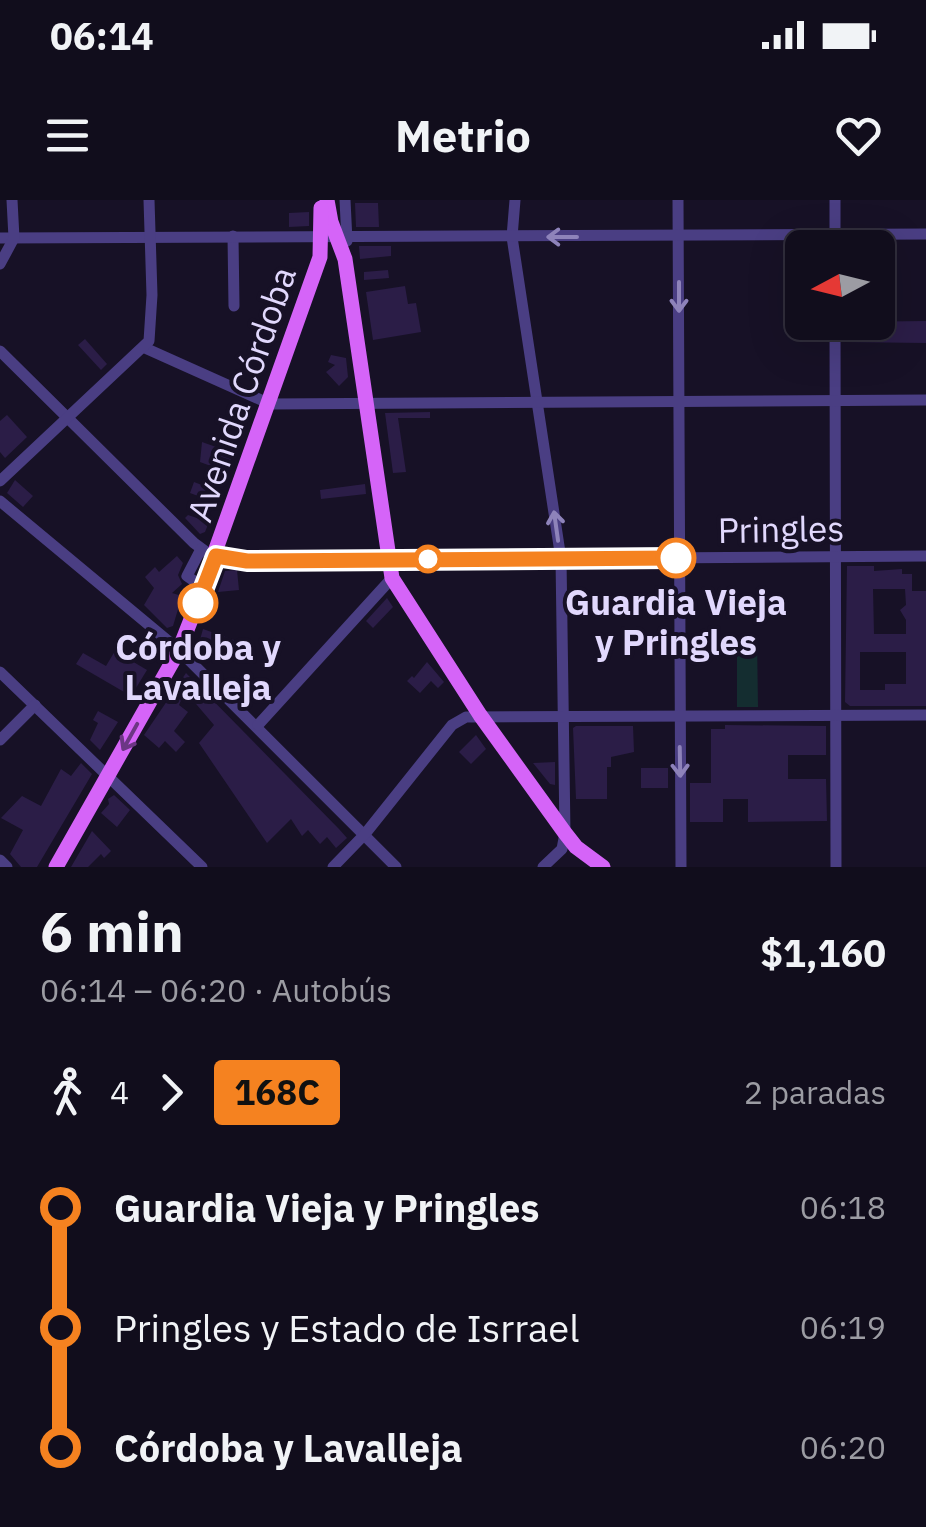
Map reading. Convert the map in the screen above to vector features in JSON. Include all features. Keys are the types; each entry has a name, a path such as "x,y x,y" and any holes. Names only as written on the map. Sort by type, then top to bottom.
{"main road":[{"name":"Avenida Córdoba","path":"56,867 179,650 320,257 335,237 324,200"},
{"path":"335,237 345,258 392,578 480,715 565,833 603,867"}],"street":[{"path":"0,264 14,238 12,200"},
{"path":"0,481 145,348 151,331 150,200"},
{"path":"335,237 345,200"},
{"path":"514,200 512,237 561,559 565,833 562,849 543,867"},
{"path":"678,200 681,867"},
{"path":"835,200 835,230"},
{"path":"895,236 926,234"},
{"path":"233,236 234,306"},
{"path":"0,238 678,236 785,239"},
{"path":"835,340 836,867"},
{"path":"145,348 270,404 926,400"},
{"path":"0,351 210,556"},
{"path":"0,501 179,650 396,867"},
{"name":"Pringles","path":"210,556 247,561 926,556"},
{"path":"258,726 392,578"},
{"path":"0,672 202,867"},
{"path":"0,740 35,705"},
{"path":"333,867 365,834 452,725 466,716 926,715"},
{"path":"0,860 7,867"}],"green space":[{"path":"757,637 758,707 737,707 737,638"}],"building":[{"path":"355,203 378,203 379,227 356,227"},
{"path":"309,212 309,226 289,227 289,213"},
{"path":"359,246 391,246 391,256 360,259"},
{"path":"388,270 389,278 364,280 364,272"},
{"path":"405,286 408,304 416,303 421,332 373,340 366,292"},
{"path":"895,321 926,321 926,343 844,342 895,340"},
{"path":"85,339 107,364 101,370 78,345"},
{"path":"331,355 346,358 348,377 339,386 326,372 335,365 328,362"},
{"path":"430,412 430,418 398,418 406,472 393,473 385,413"},
{"path":"7,415 27,437 5,458 0,452 0,421"},
{"path":"202,442 233,453 227,472 200,462"},
{"path":"15,480 33,496 23,507 7,493"},
{"path":"194,482 220,492 217,503 190,493"},
{"path":"365,484 366,494 321,499 320,490"},
{"path":"188,515 209,522 205,532 200,534 185,518"},
{"path":"177,556 183,563 178,575 182,584 172,593 182,596 173,626 167,628 144,605 154,588 145,577 155,567 159,572"},
{"path":"847,566 874,566 874,571 902,569 902,574 912,574 912,591 926,591 926,706 850,706 845,702","holes":["873,589 905,589 906,605 900,610 906,620 906,634 874,634","860,652 906,652 906,684 885,684 885,690 860,690"]},
{"path":"237,570 239,590 218,592 225,571"},
{"path":"387,598 393,607 373,628 366,621"},
{"path":"203,629 234,640 230,652 218,648 207,662 196,654"},
{"path":"150,640 158,647 151,661 141,653"},
{"path":"115,651 147,670 131,696 76,664 83,653 106,666"},
{"path":"427,662 444,682 438,688 431,681 420,693 407,681"},
{"path":"186,673 347,838 336,848 327,837 320,844 308,830 302,836 291,819 267,843 199,743 214,725 185,691 179,705 188,712 174,731 185,742 176,752 165,741 159,748 144,735"},
{"path":"98,711 118,722 100,750 90,740 98,723 93,720"},
{"path":"725,725 826,726 826,755 788,755 788,779 826,779 827,821 748,822 748,799 723,799 723,822 690,822 690,783 711,783 711,729 725,729"},
{"path":"576,726 633,726 634,752 611,757 611,767 607,767 607,799 576,799"},
{"path":"476,735 486,749 471,764 459,752"},
{"path":"555,762 555,785 533,763"},
{"path":"81,763 92,774 37,867 21,867 10,854 23,830 1,818 22,796 41,806 61,769 71,776"},
{"path":"641,768 668,768 668,788 641,788"},
{"path":"114,795 130,810 117,827 101,813"},
{"path":"92,831 111,851 104,858 101,854 88,867 71,867"}],"bus line":[{"name":"168C","path":"198,603 216,556 247,561 676,558"}],"place":[{"name":"Guardia Vieja y Pringles","path":"676,558"},
{"name":"Córdoba y Lavalleja","path":"198,603"}]}
